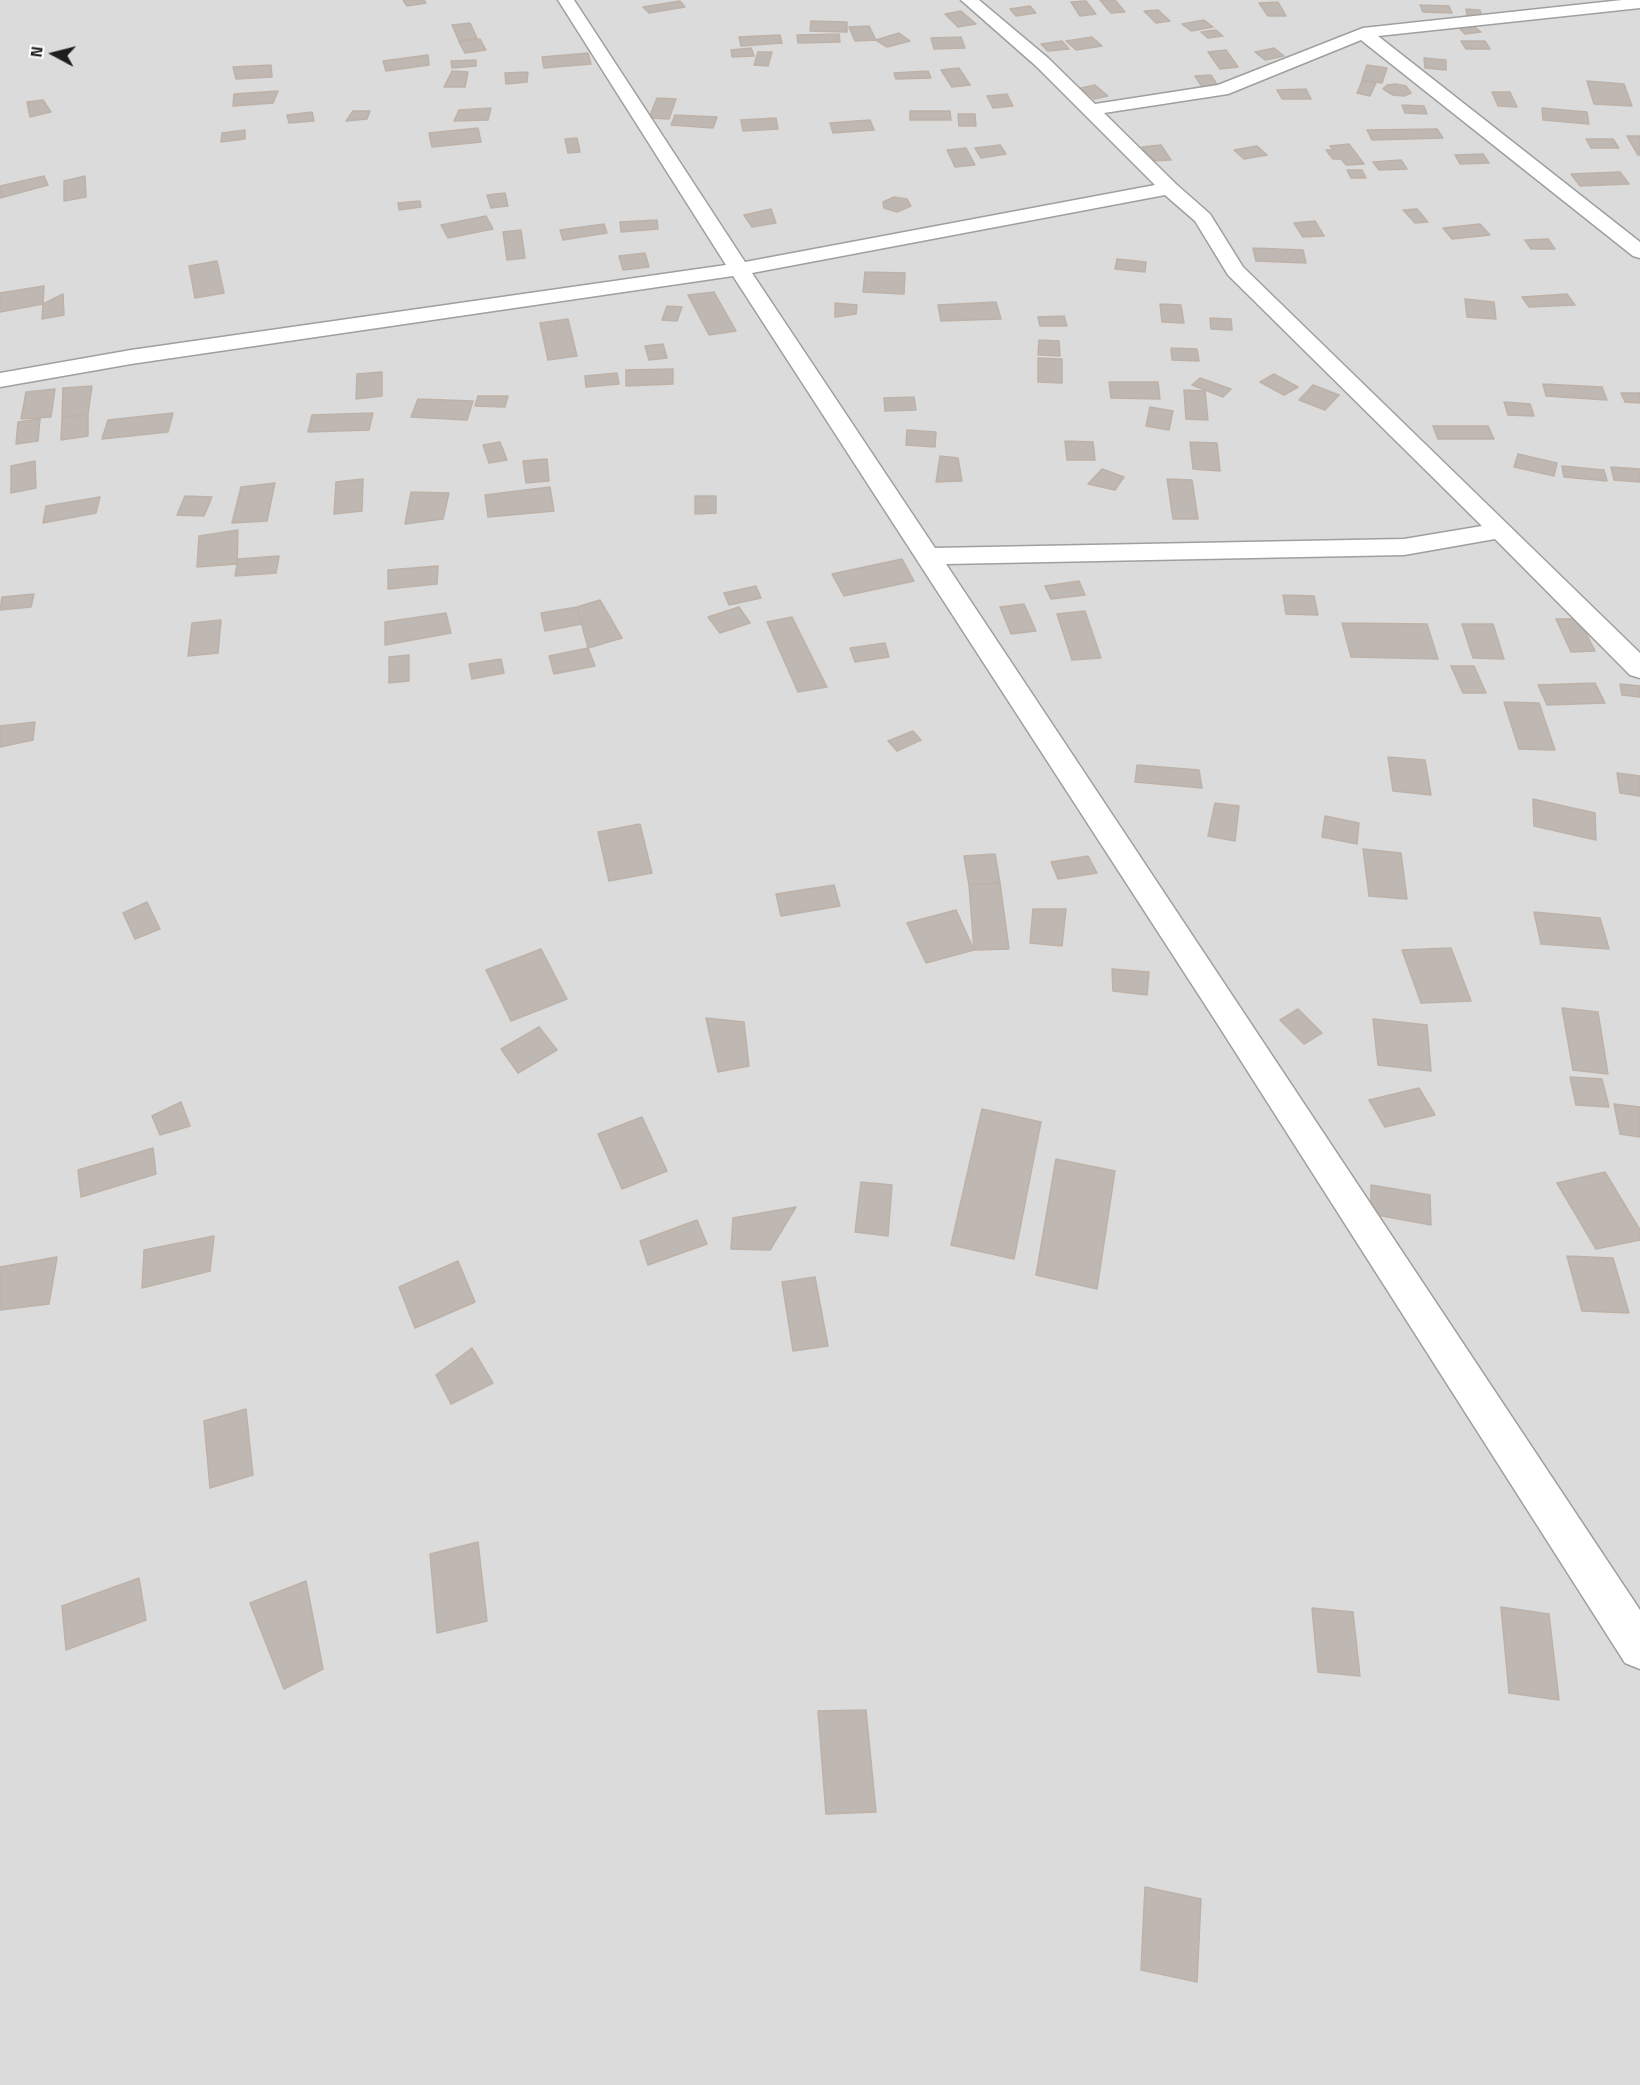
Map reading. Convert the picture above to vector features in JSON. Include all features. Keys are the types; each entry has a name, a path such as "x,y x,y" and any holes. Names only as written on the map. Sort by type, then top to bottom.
{"street":[{"path":"566,0 739,270 1640,1648"},
{"path":"969,0 1042,62 1203,219 1235,271 1640,669"},
{"path":"1091,110 1222,90 1363,33 1640,3"},
{"path":"1363,33 1640,252"},
{"path":"0,380 131,357 739,270 1169,188"},
{"path":"927,556 1404,547 1501,530"}],"shaded area":[{"path":"0,0 1640,0 1640,2085 0,2085"}],"building":[{"path":"403,0 424,0 426,3 407,6"},
{"path":"1100,0 1115,0 1125,12 1111,13"},
{"path":"680,1 685,7 649,13 643,7"},
{"path":"1086,1 1096,14 1080,16 1071,2"},
{"path":"1278,2 1286,16 1268,16 1259,3"},
{"path":"1420,5 1449,6 1452,13 1423,12"},
{"path":"1030,6 1036,13 1016,16 1010,9"},
{"path":"1466,9 1480,10 1482,16 1467,15"},
{"path":"1158,10 1170,21 1156,23 1144,11"},
{"path":"961,11 976,24 958,27 945,14"},
{"path":"1204,20 1213,27 1191,31 1182,24"},
{"path":"811,21 847,22 847,32 810,31"},
{"path":"470,23 477,38 459,41 452,25"},
{"path":"869,26 876,40 855,41 849,27"},
{"path":"1475,27 1481,32 1465,34 1459,28"},
{"path":"1216,30 1223,36 1208,38 1201,32"},
{"path":"899,33 910,41 887,47 876,40"},
{"path":"839,34 840,42 798,43 797,35"},
{"path":"780,35 782,43 741,46 739,37"},
{"path":"961,37 965,48 934,49 931,38"},
{"path":"1092,37 1102,46 1076,50 1066,41"},
{"path":"480,39 486,50 465,53 459,42"},
{"path":"1062,41 1069,49 1048,51 1041,44"},
{"path":"1461,41 1485,41 1490,49 1466,49"},
{"path":"751,48 754,56 732,57 731,50"},
{"path":"1274,48 1284,56 1265,60 1255,52"},
{"path":"1226,50 1238,67 1220,69 1208,52"},
{"path":"758,52 772,52 768,66 754,65"},
{"path":"588,53 591,64 544,68 542,57"},
{"path":"428,55 429,65 386,71 383,61"},
{"path":"1424,58 1446,60 1446,70 1425,68"},
{"path":"476,60 476,66 452,68 451,61"},
{"path":"271,65 272,77 236,79 233,67"},
{"path":"1367,65 1387,68 1382,83 1362,80"},
{"path":"959,68 970,85 952,87 941,70"},
{"path":"452,71 468,72 465,87 444,87"},
{"path":"928,71 931,78 896,79 894,73"},
{"path":"528,72 527,82 506,84 505,73"},
{"path":"1211,75 1218,86 1202,87 1195,76"},
{"path":"1362,81 1376,83 1370,96 1357,93"},
{"path":"1587,81 1624,84 1632,106 1594,104"},
{"path":"1095,85 1108,96 1094,99 1081,88"},
{"path":"1387,85 1406,86 1411,93 1404,96 1393,95 1383,89"},
{"path":"1306,89 1311,99 1282,99 1277,90"},
{"path":"278,91 273,103 233,106 234,94"},
{"path":"1492,92 1510,92 1517,107 1498,106"},
{"path":"1007,94 1013,106 993,108 987,96"},
{"path":"657,98 676,99 669,119 649,118"},
{"path":"43,100 51,112 30,117 27,102"},
{"path":"1402,105 1424,106 1427,114 1405,113"},
{"path":"491,108 488,120 454,121 459,110"},
{"path":"1542,108 1587,112 1589,124 1543,120"},
{"path":"353,111 370,111 367,119 346,121"},
{"path":"910,111 950,111 951,120 910,120"},
{"path":"312,112 314,121 289,123 287,115"},
{"path":"958,114 975,114 976,126 959,126"},
{"path":"675,115 717,117 713,128 671,125"},
{"path":"776,118 778,129 743,131 741,120"},
{"path":"870,120 874,130 833,133 830,123"},
{"path":"478,128 481,142 432,147 429,133"},
{"path":"1437,129 1443,138 1372,140 1367,130"},
{"path":"245,130 245,139 221,142 222,133"},
{"path":"1627,136 1640,136 1640,155 1638,155"},
{"path":"577,138 580,152 568,153 565,139"},
{"path":"1586,139 1613,139 1619,148 1591,148"},
{"path":"1349,144 1364,164 1346,165 1341,159 1333,159 1326,150 1333,150 1330,146"},
{"path":"1000,145 1006,154 981,158 975,148"},
{"path":"1161,145 1171,160 1152,161 1142,147"},
{"path":"1257,146 1267,155 1244,159 1234,150"},
{"path":"966,148 975,165 955,167 947,150"},
{"path":"1483,154 1489,163 1460,164 1455,155"},
{"path":"1401,160 1407,169 1379,170 1373,162"},
{"path":"1347,170 1362,170 1366,178 1351,178"},
{"path":"1620,172 1629,184 1580,186 1571,174"},
{"path":"44,176 48,185 0,198 0,186"},
{"path":"85,176 86,197 64,201 64,181"},
{"path":"505,193 508,206 491,208 487,195"},
{"path":"894,197 907,199 911,206 897,212 884,208 883,202"},
{"path":"420,201 421,207 399,210 398,203"},
{"path":"771,209 776,223 752,227 744,215"},
{"path":"1417,209 1428,222 1415,223 1403,210"},
{"path":"486,216 493,229 448,238 441,225"},
{"path":"657,220 658,229 621,232 620,222"},
{"path":"1315,221 1324,236 1303,237 1294,223"},
{"path":"604,224 607,233 563,240 560,230"},
{"path":"1480,224 1490,235 1452,239 1443,228"},
{"path":"521,230 525,258 507,260 503,232"},
{"path":"1548,239 1555,249 1531,249 1525,240"},
{"path":"1253,248 1303,250 1306,263 1256,261"},
{"path":"645,253 649,267 623,270 619,256"},
{"path":"1117,259 1146,262 1145,272 1115,269"},
{"path":"217,261 224,293 195,298 189,266"},
{"path":"865,272 905,273 904,294 863,292"},
{"path":"44,286 43,304 0,312 0,293"},
{"path":"714,292 736,331 709,335 688,295"},
{"path":"63,294 64,315 42,319 43,304"},
{"path":"1567,294 1575,305 1529,307 1522,297"},
{"path":"1465,299 1494,302 1496,319 1467,317"},
{"path":"996,302 1001,319 941,321 938,305"},
{"path":"835,303 857,305 856,314 835,317"},
{"path":"1160,304 1181,305 1184,323 1162,322"},
{"path":"667,306 682,307 677,321 662,320"},
{"path":"1064,316 1067,326 1040,326 1038,317"},
{"path":"1210,318 1231,319 1232,330 1211,329"},
{"path":"568,319 577,356 548,360 540,323"},
{"path":"1039,340 1059,341 1060,356 1038,355"},
{"path":"663,344 667,358 649,360 645,346"},
{"path":"1171,348 1197,349 1199,361 1172,360"},
{"path":"1038,358 1062,359 1062,383 1038,382"},
{"path":"673,369 673,384 626,386 626,370"},
{"path":"382,372 382,396 356,399 357,374"},
{"path":"617,373 619,384 586,387 585,376"},
{"path":"1274,374 1298,387 1284,395 1260,382"},
{"path":"1200,378 1231,389 1223,397 1192,385"},
{"path":"1109,382 1158,382 1160,399 1111,398"},
{"path":"1543,384 1602,387 1607,400 1546,396"},
{"path":"1313,385 1339,395 1325,410 1299,400"},
{"path":"92,386 88,414 62,418 63,388"},
{"path":"55,389 51,417 21,419 26,392"},
{"path":"1184,390 1205,391 1208,420 1186,419"},
{"path":"1621,393 1640,393 1640,403 1625,402"},
{"path":"478,396 508,396 505,407 475,406"},
{"path":"914,397 916,410 885,411 884,398"},
{"path":"418,399 473,401 467,420 411,417"},
{"path":"1504,402 1530,404 1534,416 1508,415"},
{"path":"1150,407 1173,411 1169,430 1146,426"},
{"path":"173,413 168,432 102,439 108,420"},
{"path":"373,413 369,430 308,432 312,415"},
{"path":"88,414 88,436 61,440 62,418"},
{"path":"40,419 38,441 16,444 18,422"},
{"path":"1433,426 1488,426 1494,439 1438,439"},
{"path":"907,430 936,432 935,447 906,445"},
{"path":"1065,441 1093,442 1095,460 1067,460"},
{"path":"500,442 507,460 489,463 483,445"},
{"path":"1190,442 1217,443 1220,471 1193,469"},
{"path":"1518,454 1557,463 1554,476 1514,467"},
{"path":"940,456 958,458 962,481 936,482"},
{"path":"547,459 549,481 526,483 523,461"},
{"path":"35,461 36,488 11,493 11,466"},
{"path":"1562,466 1604,470 1607,481 1564,477"},
{"path":"1611,467 1640,469 1640,482 1614,480"},
{"path":"1102,469 1124,477 1115,490 1088,484"},
{"path":"363,479 362,511 334,514 336,482"},
{"path":"1167,479 1192,480 1198,519 1173,519"},
{"path":"275,483 267,521 232,523 241,487"},
{"path":"550,487 554,511 488,517 485,495"},
{"path":"411,492 449,493 443,519 405,524"},
{"path":"185,496 212,497 204,516 177,515"},
{"path":"695,496 716,496 716,513 695,514"},
{"path":"100,497 96,513 43,523 46,506"},
{"path":"238,530 237,564 197,567 199,536"},
{"path":"279,556 276,573 235,576 238,559"},
{"path":"902,559 914,581 844,596 832,574"},
{"path":"438,566 437,584 388,589 388,570"},
{"path":"1079,581 1085,595 1051,599 1045,586"},
{"path":"756,586 761,598 729,605 724,593"},
{"path":"34,594 31,607 0,610 2,597"},
{"path":"1283,595 1314,596 1318,615 1286,614"},
{"path":"600,600 622,638 588,648 577,607"},
{"path":"1024,604 1036,631 1011,634 1000,607"},
{"path":"577,607 582,624 545,631 541,613"},
{"path":"739,607 750,623 720,633 708,617"},
{"path":"1085,611 1101,658 1072,660 1057,614"},
{"path":"446,613 451,633 385,645 385,622"},
{"path":"792,617 827,687 798,692 767,622"},
{"path":"1556,619 1579,619 1595,651 1571,652"},
{"path":"221,620 218,653 188,656 192,623"},
{"path":"1342,623 1427,624 1438,659 1351,657"},
{"path":"1462,624 1493,624 1504,659 1473,658"},
{"path":"885,643 889,657 855,662 850,648"},
{"path":"588,648 595,666 554,674 549,656"},
{"path":"409,655 409,681 389,683 389,657"},
{"path":"501,659 504,673 472,679 469,664"},
{"path":"1451,666 1474,666 1486,693 1463,693"},
{"path":"1595,683 1605,703 1547,705 1538,685"},
{"path":"1620,684 1640,686 1640,697 1622,695"},
{"path":"1504,702 1539,703 1555,750 1519,749"},
{"path":"35,722 33,740 0,747 0,726"},
{"path":"913,731 921,740 897,751 888,741"},
{"path":"1388,757 1425,760 1431,795 1393,791"},
{"path":"1137,765 1199,770 1202,788 1135,782"},
{"path":"1617,773 1640,776 1640,796 1620,793"},
{"path":"1533,799 1595,813 1596,840 1534,826"},
{"path":"1215,803 1239,806 1235,841 1208,836"},
{"path":"1325,816 1359,823 1357,844 1322,837"},
{"path":"640,824 652,873 609,881 598,832"},
{"path":"1363,849 1401,853 1407,899 1369,896"},
{"path":"995,854 1000,883 969,885 964,856"},
{"path":"1088,856 1097,873 1058,879 1051,862"},
{"path":"1000,883 1009,949 974,950 969,885"},
{"path":"834,885 840,906 781,916 776,894"},
{"path":"147,902 160,929 135,939 123,913"},
{"path":"1033,909 1066,909 1062,946 1030,943"},
{"path":"956,910 974,950 926,963 907,923"},
{"path":"1534,912 1600,918 1609,949 1541,944"},
{"path":"1451,948 1471,1001 1421,1003 1402,950"},
{"path":"541,949 567,999 511,1021 486,970"},
{"path":"1112,969 1149,972 1147,995 1113,991"},
{"path":"1562,1008 1598,1012 1608,1074 1573,1070"},
{"path":"1298,1009 1322,1033 1304,1044 1280,1020"},
{"path":"706,1018 744,1022 749,1066 718,1072"},
{"path":"1373,1019 1427,1025 1431,1071 1378,1065"},
{"path":"539,1027 557,1050 518,1073 501,1049"},
{"path":"1570,1077 1602,1079 1609,1107 1576,1105"},
{"path":"1419,1088 1435,1115 1385,1127 1369,1100"},
{"path":"181,1102 190,1126 160,1135 152,1116"},
{"path":"1614,1104 1640,1107 1640,1137 1620,1134"},
{"path":"982,1109 1041,1122 1014,1259 951,1245"},
{"path":"642,1117 667,1171 622,1189 598,1134"},
{"path":"153,1148 156,1174 81,1197 78,1170"},
{"path":"1056,1159 1115,1171 1097,1289 1036,1275"},
{"path":"1605,1172 1640,1230 1640,1240 1596,1249 1557,1183"},
{"path":"861,1182 892,1185 888,1236 855,1232"},
{"path":"1371,1185 1430,1195 1431,1225 1371,1214"},
{"path":"796,1207 770,1250 731,1249 733,1218"},
{"path":"697,1220 707,1244 648,1265 640,1241"},
{"path":"214,1236 210,1271 142,1288 144,1250"},
{"path":"1567,1256 1613,1258 1629,1313 1582,1311"},
{"path":"57,1257 49,1304 0,1310 0,1267"},
{"path":"458,1261 475,1302 415,1328 399,1287"},
{"path":"815,1277 828,1346 793,1351 782,1282"},
{"path":"472,1348 493,1383 451,1404 436,1375"},
{"path":"246,1409 253,1475 210,1488 204,1421"},
{"path":"478,1542 487,1621 437,1633 430,1554"},
{"path":"139,1578 146,1620 66,1650 62,1606"},
{"path":"306,1581 323,1669 284,1689 250,1603"},
{"path":"1501,1607 1549,1614 1559,1700 1509,1693"},
{"path":"1312,1608 1353,1612 1360,1676 1318,1672"},
{"path":"866,1710 876,1812 826,1814 818,1711"},
{"path":"1145,1887 1201,1899 1197,1982 1141,1970"}]}
